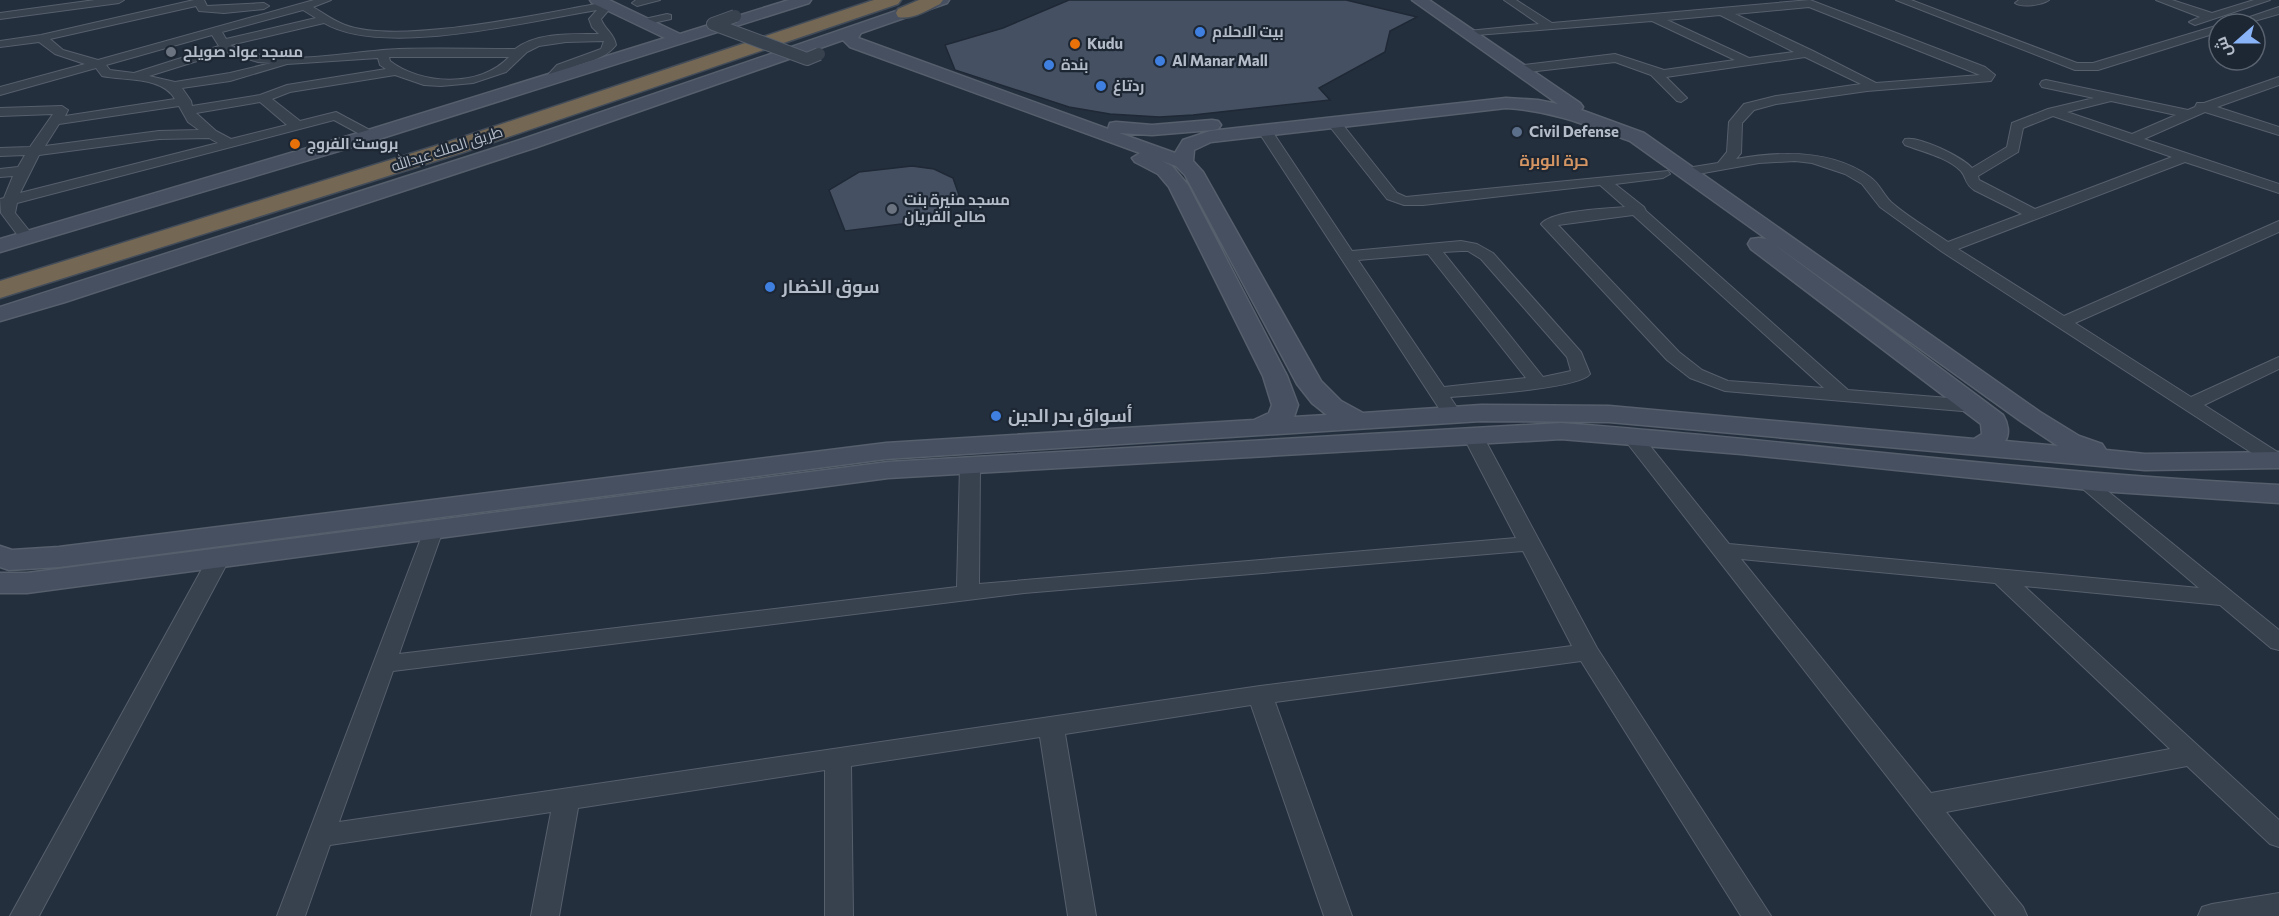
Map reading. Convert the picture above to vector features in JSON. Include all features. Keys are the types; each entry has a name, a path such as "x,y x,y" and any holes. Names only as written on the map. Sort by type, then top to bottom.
{"highway":[{"name":"طريق الملك عبدالله","path":"0,267 347,165 852,0"},
{"name":"طريق الملك عبدالله","path":"0,290 898,6 934,0"}],"main road":[{"path":"0,246 372,135 804,0"},
{"path":"813,51 855,31 898,6 942,0"},
{"path":"1419,0 1596,122 1616,140 1994,421 1995,437 1979,447"},
{"path":"602,2 677,38"},
{"path":"633,2 699,31"},
{"path":"855,31 850,36 856,44 1183,162 1193,172 1310,384 1326,404 1337,412 1360,420"},
{"path":"0,315 831,47 1147,160 1165,170 1178,185 1275,376 1285,405 1281,418 1258,427"},
{"path":"1074,122 1152,129 1190,128 1477,96 1503,92 1511,88 1518,79 1514,66"},
{"path":"1183,162 1183,151 1190,143 1210,137 1506,103 1548,107 1596,122 1637,137 2031,417 2070,442 2126,460"},
{"path":"0,556 9,560 59,557 886,451 1360,420 1446,404 1609,414 2145,462 2277,460"},
{"path":"0,583 27,584 888,470 1561,431 1631,435 2087,484 2180,491 2279,494"}],"street":[{"path":"0,16 75,3 118,0"},
{"path":"0,44 41,38 199,1 203,9 224,10 326,0"},
{"path":"633,2 655,0"},
{"path":"1509,0 1551,27"},
{"path":"1695,0 1870,84 1863,88"},
{"path":"1901,0 2075,66 2094,67 2207,32"},
{"path":"2020,3 2044,0"},
{"path":"2161,0 2207,15"},
{"path":"2228,12 2265,0"},
{"path":"302,3 341,28 365,33 402,35 456,30 602,2"},
{"path":"551,78 561,68 604,51 610,45 609,38 598,27 595,19 602,2"},
{"path":"1468,34 1805,2 1989,75 1987,78 1978,80 1863,88 1776,100 1749,107 1736,122 1734,153 1723,166"},
{"path":"0,90 99,64 302,3"},
{"path":"735,15 713,24 807,59 813,51"},
{"path":"644,22 667,17"},
{"path":"1654,18 1748,62"},
{"path":"131,78 224,45 325,19"},
{"path":"2189,24 2207,19"},
{"path":"215,30 224,45 258,58 290,61 383,54 519,52"},
{"path":"41,38 58,52 99,64 106,73 161,81 174,86 240,75 290,61"},
{"path":"383,54 384,62 393,72 414,80 454,82 482,77 503,68 525,47 540,42 609,38"},
{"path":"2075,66 2075,61 2132,42"},
{"path":"1656,74 1809,53"},
{"path":"1514,66 1615,58 1656,74 1681,98"},
{"path":"290,61 304,86"},
{"path":"55,121 263,98 287,89 393,72"},
{"path":"2046,84 2111,97 2198,109 2279,131"},
{"path":"2132,138 2198,109 2276,84"},
{"path":"174,86 194,119 211,134 231,144"},
{"path":"1972,174 2013,149 2017,126 2053,112 2111,97"},
{"path":"263,98 297,126"},
{"path":"0,112 62,110 34,151 25,171 4,202"},
{"path":"2053,112 2279,189"},
{"path":"4,202 336,116 372,135"},
{"path":"1334,123 1392,196 1404,201 1423,201 1663,174"},
{"path":"1265,131 1347,256 1446,404 1538,382 1576,377 1581,374 1581,368 1575,356 1487,256 1472,247 1432,248 1347,256"},
{"path":"0,152 34,151 159,135 211,134"},
{"path":"1910,141 1961,164 1972,174 1972,182 1979,187 2034,214"},
{"path":"1946,248 2185,157"},
{"path":"1688,172 1768,158 1814,159 1837,166 1867,181 1885,204 1946,248 2277,460"},
{"path":"0,173 25,171"},
{"path":"1604,181 1639,210 1842,395"},
{"path":"4,202 8,213 27,238"},
{"path":"1639,210 1560,219 1548,224 1673,356 1696,374 1725,386 1974,406"},
{"path":"2062,323 2279,226"},
{"path":"1432,248 1538,382"},
{"path":"2190,405 2279,362"},
{"path":"1631,435 2013,916"},
{"path":"1473,436 1587,652 1757,916"},
{"path":"968,593 970,466"},
{"path":"2087,484 2279,642"},
{"path":"291,916 433,530"},
{"path":"383,664 1036,585 1530,544"},
{"path":"1722,550 2225,598"},
{"path":"24,916 219,558"},
{"path":"2000,576 2279,836"},
{"path":"320,836 1260,695 1587,652"},
{"path":"1260,695 1338,916"},
{"path":"1051,726 1082,916"},
{"path":"1925,805 2192,755"},
{"path":"838,758 839,916"},
{"path":"545,916 567,799"},
{"path":"2212,916 2279,905"}],"building":[{"name":"Al Manar Mall","path":"1069,0 1346,0 1417,17 1390,31 1385,52 1319,88 1330,100 1193,115 1159,117 1110,114 1069,107 955,70 945,45 1003,28"},
{"name":"مسجد منيرة بنت صالح الفريان","path":"912,166 934,169 953,178 960,198 934,220 845,231 829,190 859,172"}],"place":[{"name":"بيت الاحلام","path":"1200,32"},
{"name":"Kudu","path":"1075,44"},
{"name":"مسجد عواد صويلح","path":"171,52"},
{"name":"Al Manar Mall","path":"1160,61"},
{"name":"بندة","path":"1049,65"},
{"name":"ردتاغ","path":"1101,86"},
{"name":"Civil Defense","path":"1517,132"},
{"name":"بروست الفروج","path":"295,144"},
{"name":"مسجد منيرة بنت صالح الفريان","path":"892,209"},
{"name":"سوق الخضار","path":"770,287"},
{"name":"أسواق بدر الدين","path":"996,416"}],"district":[{"name":"حرة الوبرة","path":"1554,160"}]}
